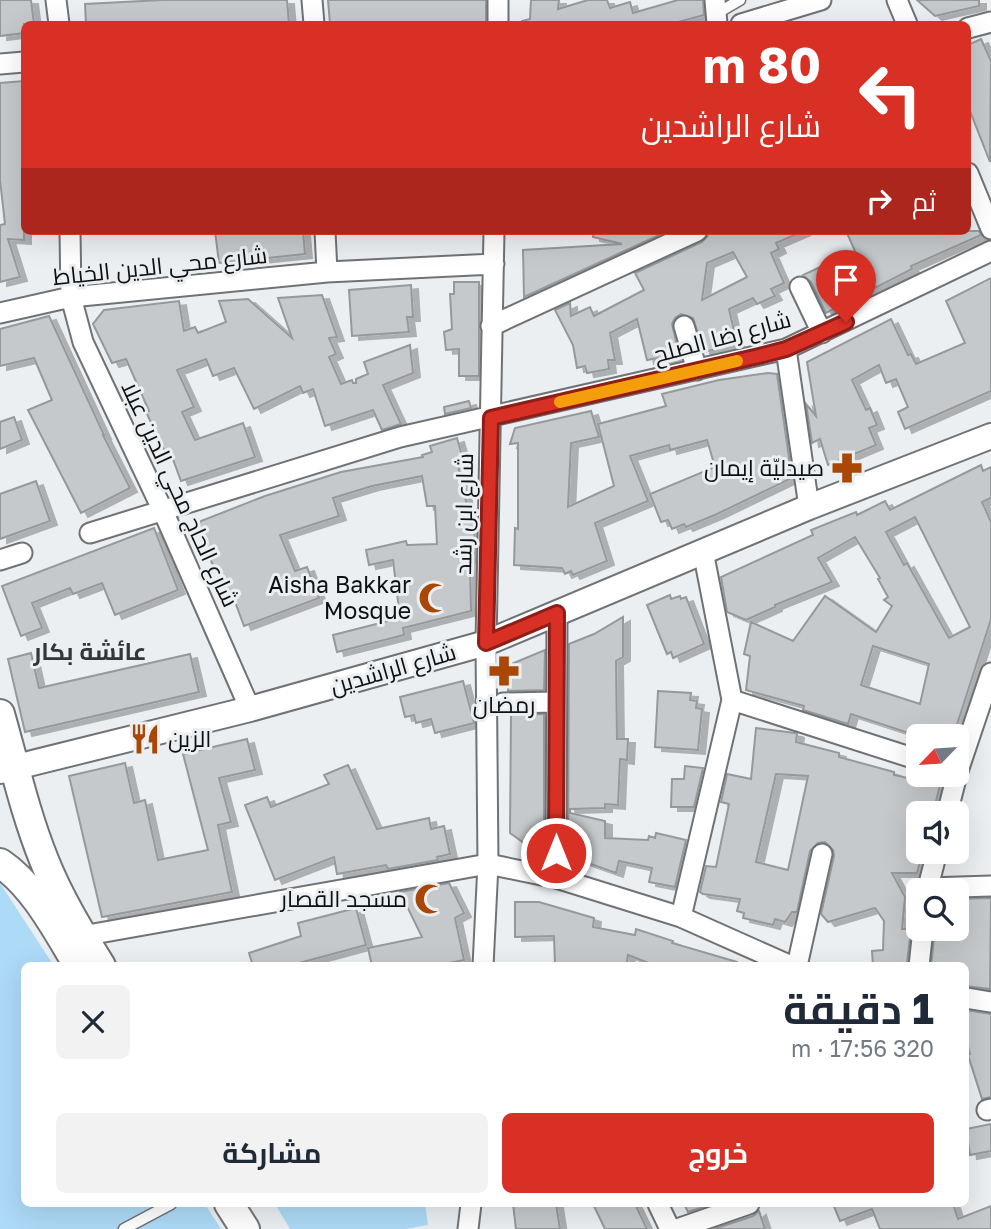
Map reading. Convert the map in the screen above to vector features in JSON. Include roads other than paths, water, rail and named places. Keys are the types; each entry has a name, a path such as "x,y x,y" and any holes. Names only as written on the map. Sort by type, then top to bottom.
{"main road":[{"path":"0,714 6,771 63,902 98,962"},
{"path":"3,863 20,880 48,917 76,962"},
{"path":"231,1207 245,1229"},
{"path":"251,1207 265,1229"}],"street":[{"path":"56,0 59,21"},
{"path":"313,0 314,21"},
{"path":"498,0 498,21"},
{"path":"762,21 803,15 821,0"},
{"path":"897,0 906,21"},
{"path":"971,26 991,22"},
{"path":"0,64 21,62"},
{"path":"971,180 991,229"},
{"name":"شارع الحاج محي الدين عبلا","path":"70,235 71,297 83,342 163,511 250,709"},
{"path":"325,235 327,272"},
{"name":"شارع ابن رشد","path":"483,962 488,864 486,643 494,235"},
{"path":"491,326 689,235"},
{"name":"شارع رضا الصلح","path":"90,533 400,437 786,349 991,251"},
{"name":"شارع محي الدين الخياط","path":"0,313 71,297 327,272 494,264"},
{"path":"800,287 822,333"},
{"path":"684,326 697,370"},
{"path":"786,349 809,507"},
{"name":"شارع الراشدين","path":"6,771 250,709 486,643 809,507 991,436"},
{"path":"681,917 732,700 703,551"},
{"path":"0,560 22,552"},
{"path":"556,878 557,613"},
{"path":"970,735 991,673"},
{"path":"732,700 906,756"},
{"path":"503,703 556,702"},
{"path":"798,962 822,854"},
{"path":"82,936 488,864 556,878 681,917 782,962"},
{"path":"969,887 991,886"},
{"path":"919,962 922,941"},
{"path":"969,998 991,1002"},
{"path":"468,1229 471,1207"},
{"path":"659,1207 670,1229"},
{"path":"677,1229 740,1207"}],"lane":[{"path":"716,13 740,0"},
{"path":"124,1229 165,1207"}],"place":[{"name":"صيدليّة إيمان","path":"847,468"},
{"name":"Aisha Bakkar Mosque","path":"434,598"},
{"name":"رمضان","path":"504,671"},
{"name":"الزين","path":"145,739"},
{"name":"مسجد القصار","path":"430,899"}],"district":[{"name":"عائشة بكار","path":"90,652"}]}
